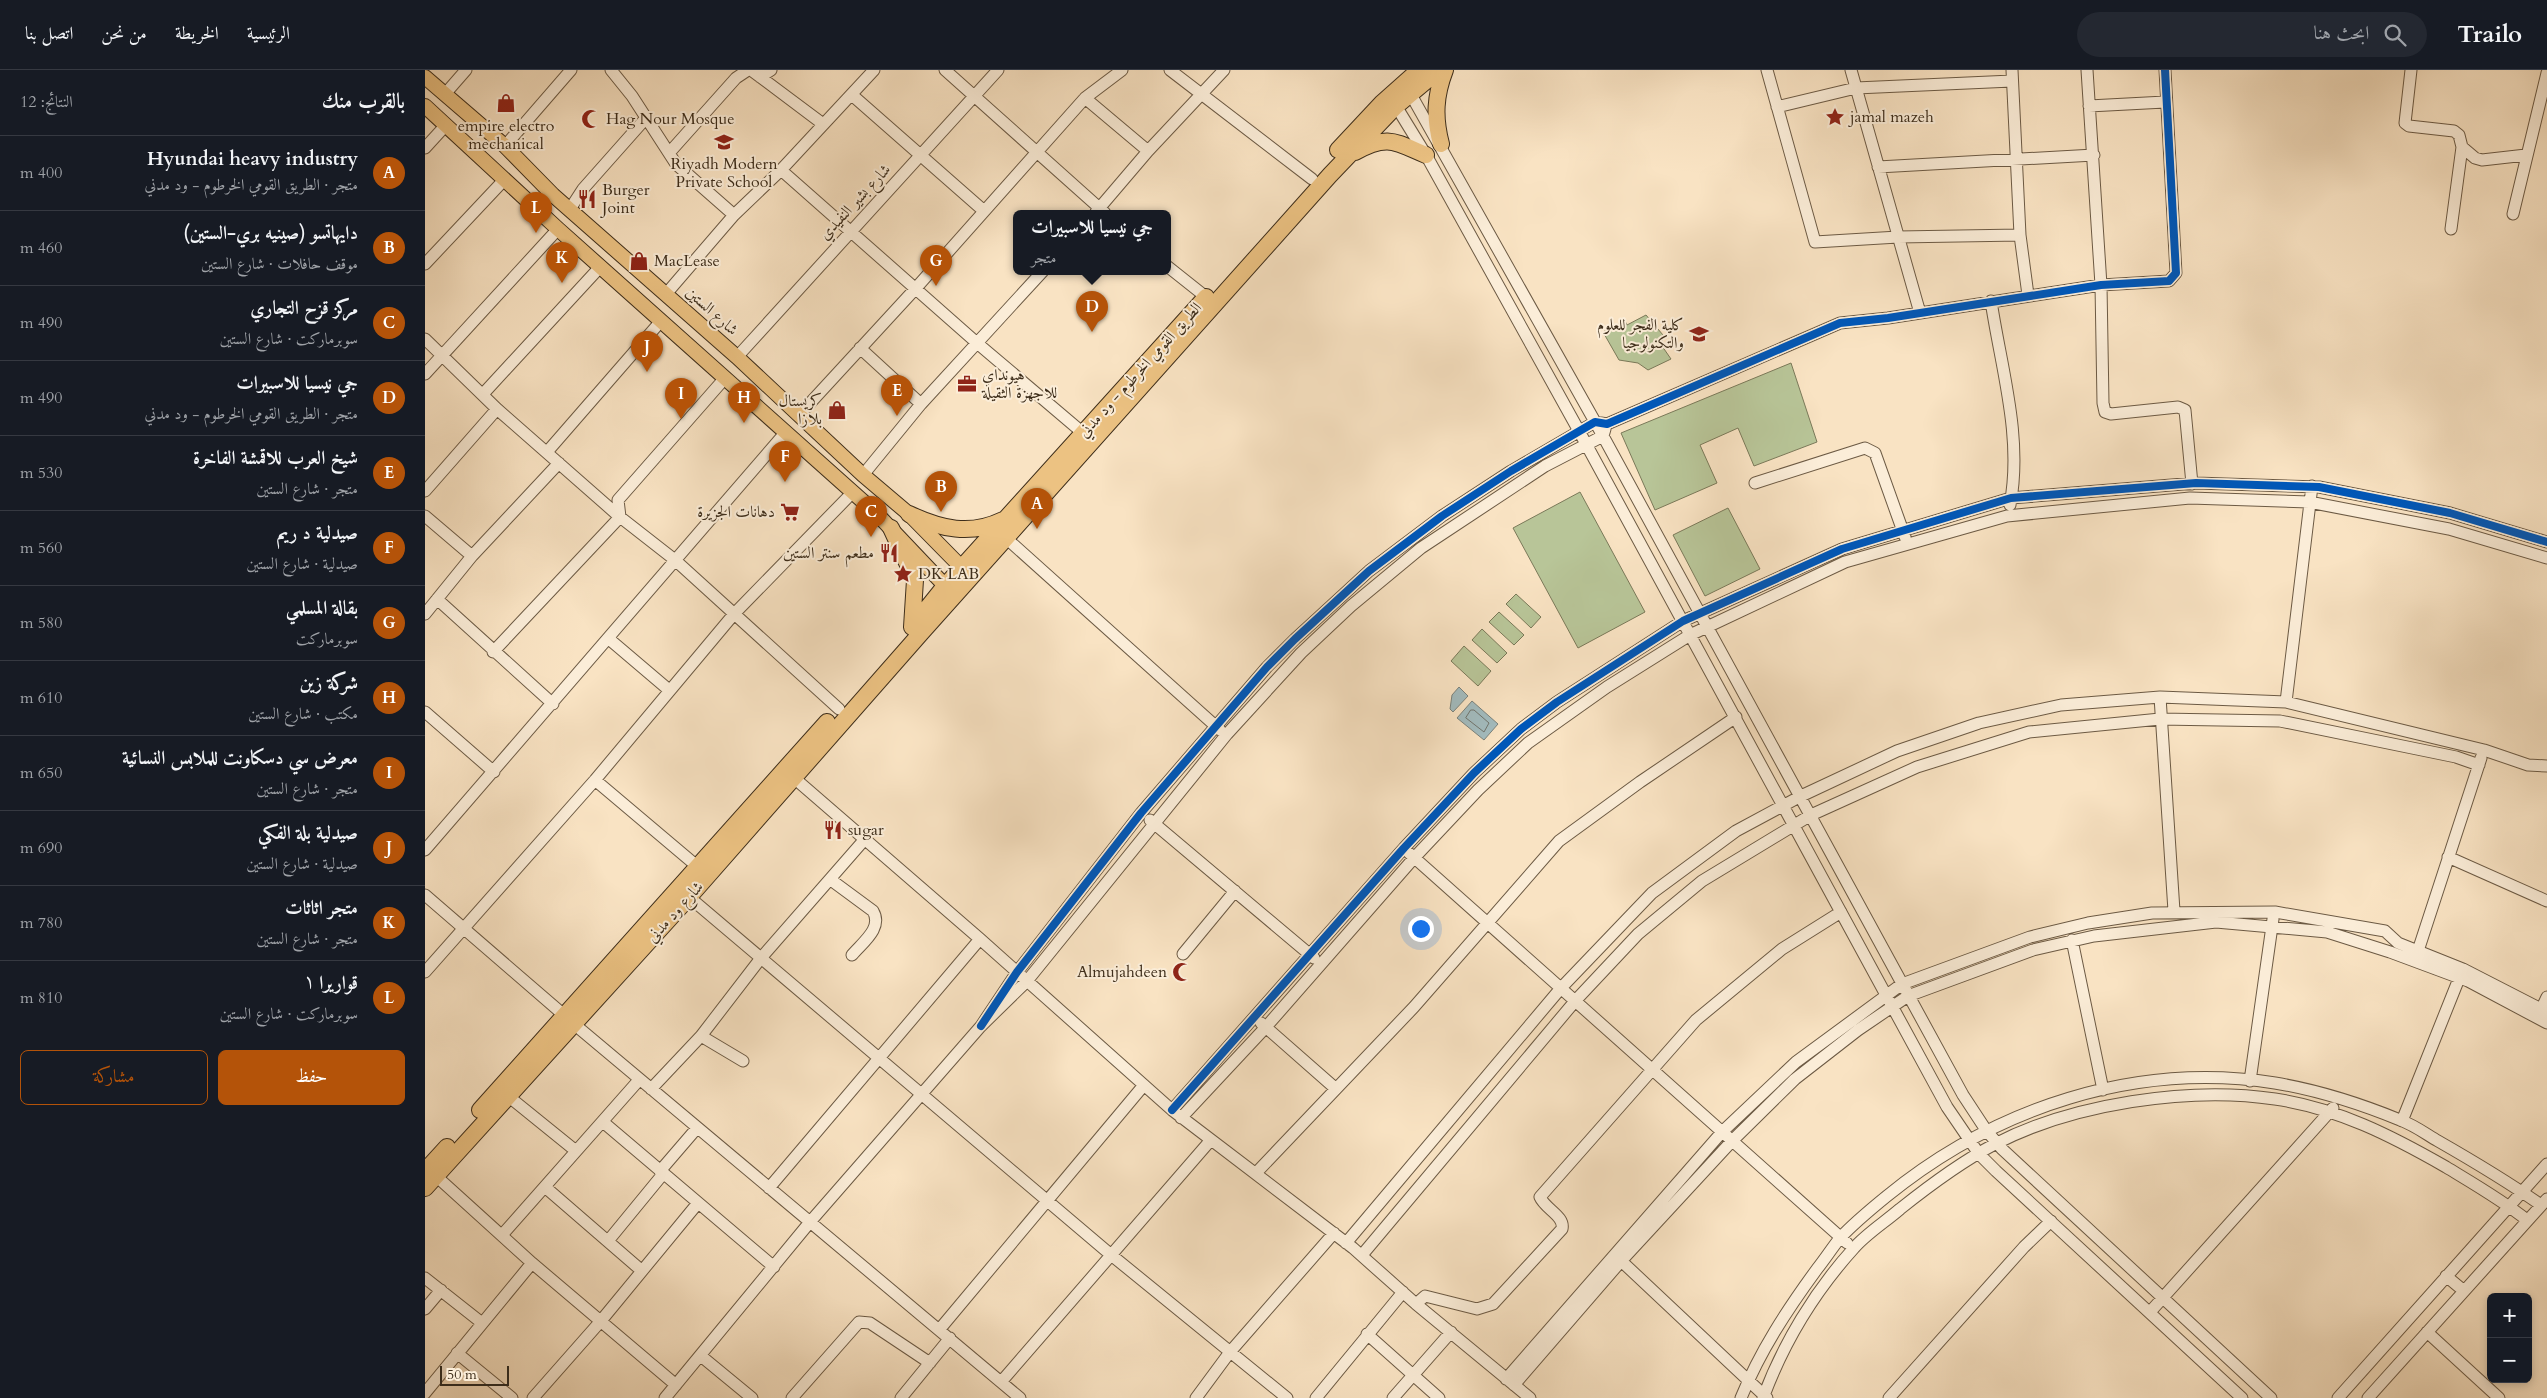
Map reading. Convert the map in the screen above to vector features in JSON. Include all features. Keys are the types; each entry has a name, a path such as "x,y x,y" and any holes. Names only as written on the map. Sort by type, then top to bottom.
{"highway":[{"name":"الطريق القومي الخرطوم - ود مدني","path":"917,630 966,572 1007,518 1083,433 1382,103 1419,70"},
{"name":"الطريق القومي الخرطوم - ود مدني","path":"966,572 1006,538 1349,155 1396,106 1439,70"},
{"path":"1441,144 1436,124 1436,102 1445,70"},
{"path":"1349,155 1369,144 1390,141 1409,145 1426,155"},
{"path":"909,514 933,525 956,530 985,527 1007,518"},
{"path":"891,528 915,580 917,630"},
{"name":"شارع ود مدني","path":"431,1174 508,1096 569,1020 698,867 839,708 917,630"},
{"name":"شارع ود مدني","path":"425,1188 431,1174 569,1020 689,897 917,630"}],"main road":[{"name":"شارع الستين","path":"425,77 505,146 553,195 800,414 863,474 909,514 966,572"},
{"path":"425,106 558,229 785,433 857,495 950,591"},
{"path":"450,129 470,116"},
{"path":"473,150 489,132"},
{"path":"857,495 875,484"},
{"path":"876,513 890,497"}],"street":[{"path":"445,94 466,70"},
{"path":"505,146 571,70"},
{"path":"611,70 647,118 680,168 734,215"},
{"path":"669,154 724,90 753,72 771,70"},
{"path":"666,294 734,215 781,170 874,70"},
{"path":"945,70 1099,210"},
{"name":"شارع بشير النفيدي","path":"737,357 850,231 975,98 998,70"},
{"path":"800,414 916,288 1085,98 1122,70"},
{"path":"1171,70 1312,179"},
{"path":"1101,210 1148,151 1224,70"},
{"path":"1767,70 1813,241 1819,243 1898,237 2020,235"},
{"path":"1851,70 1920,313"},
{"path":"2087,70 2094,154 2101,285 2103,403 2105,412 2111,414 2178,407 2185,410 2192,484"},
{"path":"981,1026 1017,972 1141,813 1295,639 1369,571 1442,516 1539,454 1595,422 1607,424 1840,323 1920,313 2101,285 2169,281 2176,273 2165,102 2165,70"},
{"path":"2411,70 2405,123 2409,126 2454,132 2459,136 2462,147 2451,229"},
{"path":"753,72 823,124"},
{"path":"2513,214 2547,73"},
{"path":"1777,106 1856,88 2012,75 2020,235 2028,295"},
{"path":"1410,93 1441,144 1603,436 1811,814 1908,996 1963,1095 1985,1130 1996,1143 2271,1398"},
{"path":"852,95 921,154 984,212"},
{"path":"1085,98 1148,151"},
{"path":"2089,106 2165,102"},
{"path":"1396,106 1426,155 1620,505 1947,1107 1979,1154 2242,1398"},
{"path":"570,209 583,190 647,118"},
{"path":"425,148 450,129"},
{"path":"2462,147 2475,158 2482,160 2526,155"},
{"path":"1878,167 2094,154"},
{"path":"781,170 977,343 1083,433"},
{"path":"425,264 505,179"},
{"path":"425,374 558,229"},
{"path":"483,394 601,266"},
{"path":"1171,269 1206,297"},
{"path":"863,474 921,404 1039,275"},
{"path":"1991,301 2011,414 2014,458 2011,498 2007,516"},
{"path":"547,452 661,321"},
{"path":"425,339 497,409 620,517 675,560 839,708"},
{"path":"860,348 921,404"},
{"path":"493,652 620,517 618,500 725,378"},
{"path":"425,491 497,409"},
{"path":"665,1398 810,1222 923,1095 981,1026 1027,981 1227,734 1301,653 1358,600 1421,548 1545,466 1603,436 1607,424"},
{"path":"425,850 495,772 785,433"},
{"path":"1755,483 1865,448 1870,449 1875,453 1904,530 1907,544"},
{"path":"1539,454 1545,466"},
{"path":"425,614 472,556 559,463"},
{"path":"1177,1114 1255,1017 1404,848 1474,773 1541,714 1699,612 1842,548 2011,498 2192,484 2312,486 2450,513 2547,542"},
{"path":"2286,702 2312,486"},
{"path":"425,972 595,780 734,614 857,495"},
{"path":"1620,505 1635,496"},
{"path":"1177,1114 1266,1027 1414,858 1478,790 1540,734 1607,687 1690,635 1845,562 2007,516 2190,498 2309,502 2443,528 2547,558"},
{"path":"2443,528 2450,513"},
{"path":"425,516 472,556"},
{"path":"1006,538 1216,727 1227,734"},
{"path":"437,599 493,652 553,704"},
{"path":"609,639 669,690"},
{"path":"2160,697 2160,720 2174,911"},
{"path":"1347,1243 1561,988 1652,893 1737,831 1801,796 1897,751 1979,723 2061,705 2160,697 2286,702 2484,750 2529,765 2547,766"},
{"path":"1256,1173 1414,1007 1559,840 1736,717"},
{"path":"428,720 495,772"},
{"path":"1362,1255 1576,1000 1638,934 1702,882 1793,824 1811,814 1917,767 2029,732 2160,720 2280,721 2456,757 2479,765"},
{"path":"2417,956 2484,750"},
{"path":"793,777 981,939 1177,1114 1362,1255 1416,1304 1530,1398"},
{"path":"595,780 698,867"},
{"path":"1141,813 1321,964"},
{"path":"651,1089 701,1036 761,958 865,839"},
{"path":"1404,848 1576,1000 1840,1239 1854,1247"},
{"path":"2448,857 2547,901"},
{"path":"831,880 873,911 877,918 877,926 852,955"},
{"path":"1183,954 1235,891"},
{"path":"425,895 639,1080 1020,1398"},
{"path":"689,897 1110,1254 1287,1398"},
{"path":"1510,1382 1618,1257 1722,1132 1796,1062 1902,984 2030,937 2088,923 2174,911 2275,912 2385,931 2397,943 2417,956"},
{"path":"1416,1304 1425,1296 1477,1309 1486,1308 1496,1300 1562,1229 1561,1219 1542,1202 1540,1197 1544,1191 1653,1071 1684,1033 1741,981 1793,940 1841,912"},
{"path":"2250,1081 2275,912"},
{"path":"1618,1257 1795,1079 1858,1030 1908,996 2033,950 2103,934 2216,922 2272,926 2327,932 2417,956 2461,973 2543,1015 2547,997"},
{"path":"769,1188 981,939"},
{"path":"2072,940 2103,1090"},
{"path":"2402,1121 2461,973"},
{"path":"1255,1017 1335,1088"},
{"path":"701,1036 743,1061"},
{"path":"1741,1398 1781,1320 1840,1239 1903,1183 1968,1139 2051,1102 2137,1083 2203,1078 2276,1084 2340,1099 2402,1121 2522,1192 2544,1202 2368,1398"},
{"path":"502,1235 639,1080"},
{"path":"939,1330 1143,1085"},
{"path":"1618,1257 1749,1380 1764,1397 1775,1366 1801,1320 1854,1247 1946,1174 1996,1143 2060,1118 2139,1100 2200,1095 2273,1098 2329,1112 2395,1138 2509,1206 2527,1220"},
{"path":"508,1096 576,1151"},
{"path":"2150,1312 2340,1099"},
{"path":"603,1122 774,1267"},
{"path":"608,1241 697,1128"},
{"path":"1001,1382 1110,1254 1210,1141"},
{"path":"2338,1398 2547,1164"},
{"path":"431,1174 600,1322 676,1385"},
{"path":"545,1187 642,1271"},
{"path":"533,1398 600,1322 698,1203"},
{"path":"1889,1398 2021,1250 2051,1221"},
{"path":"1196,1398 1230,1352 1334,1233"},
{"path":"425,1393 532,1263"},
{"path":"2446,1276 2464,1291"},
{"path":"425,1278 482,1323"},
{"path":"425,1310 441,1290"},
{"path":"1318,1397 1367,1334 1403,1292"},
{"path":"792,1398 859,1322 870,1323 930,1363"},
{"path":"1393,1398 1451,1332"},
{"path":"2427,1332 2499,1398"},
{"path":"1367,1334 1439,1398"},
{"path":"901,1398 949,1338"},
{"path":"457,1353 512,1398"},
{"path":"701,1356 752,1398"}],"green space":[{"path":"1646,315 1663,335 1662,346 1671,359 1648,370 1638,363 1619,360 1603,332 1625,321 1627,325"},
{"path":"1791,363 1817,442 1754,466 1738,428 1700,445 1717,483 1655,510 1621,433"},
{"path":"1580,492 1645,612 1578,648 1513,528"},
{"path":"1728,508 1760,569 1705,596 1673,535"},
{"path":"1516,594 1541,617 1531,628 1506,604"},
{"path":"1499,612 1524,635 1514,645 1489,622"},
{"path":"1482,629 1507,653 1497,663 1472,640"},
{"path":"1464,646 1491,671 1478,686 1451,661"}],"water":[{"path":"1459,687 1468,696 1453,712 1450,709 1452,695"},
{"path":"1472,701 1498,724 1484,740 1457,718"}],"cycle path":[{"path":"981,1026 1017,972 1141,813 1267,667 1369,571 1442,516 1511,471 1595,422 1607,424 1840,323 1888,318 2101,285 2169,281 2176,273 2165,70"},
{"path":"1172,1110 1404,848 1474,773 1521,729 1557,702 1683,621 1842,549 2011,498 2196,483 2319,487 2450,513 2547,542"}],"place":[{"name":"empire electro mechanical","path":"506,103"},
{"name":"jamal mazeh","path":"1835,117"},
{"name":"Hag Nour Mosque","path":"591,119"},
{"name":"Riyadh Modern Private School","path":"724,142"},
{"name":"Burger Joint","path":"587,199"},
{"name":"قواريرا ١","path":"536,233"},
{"name":"MacLease","path":"639,261"},
{"name":"متجر اثاثات","path":"562,283"},
{"name":"بقالة المسلمي","path":"936,286"},
{"name":"جي نيسيا للاسبيرات","path":"1092,332"},
{"name":"كلية الفجر للعلوم والتكنولوجيا","path":"1699,334"},
{"name":"صيدلية بلة الفكي","path":"647,372"},
{"name":"هيونداي للاجهزة الثقيلة","path":"967,384"},
{"name":"كريستال بلازا","path":"837,410"},
{"name":"شيخ العرب للاقمشة الفاخرة","path":"897,416"},
{"name":"معرض سي دسكاونت للملابس النسائية","path":"681,419"},
{"name":"شركة زين","path":"744,423"},
{"name":"صيدلية د ريم","path":"785,482"},
{"name":"دهانات الجزيرة","path":"790,512"},
{"name":"دايهاتسو (صينيه بري-الستين)","path":"941,512"},
{"name":"Hyundai heavy industry","path":"1037,529"},
{"name":"مركز قزح التجاري","path":"871,537"},
{"name":"مطعم سنتر الستين","path":"889,553"},
{"name":"DK LAB","path":"903,574"},
{"name":"sugar","path":"833,830"},
{"name":"Almujahdeen","path":"1182,972"}]}
